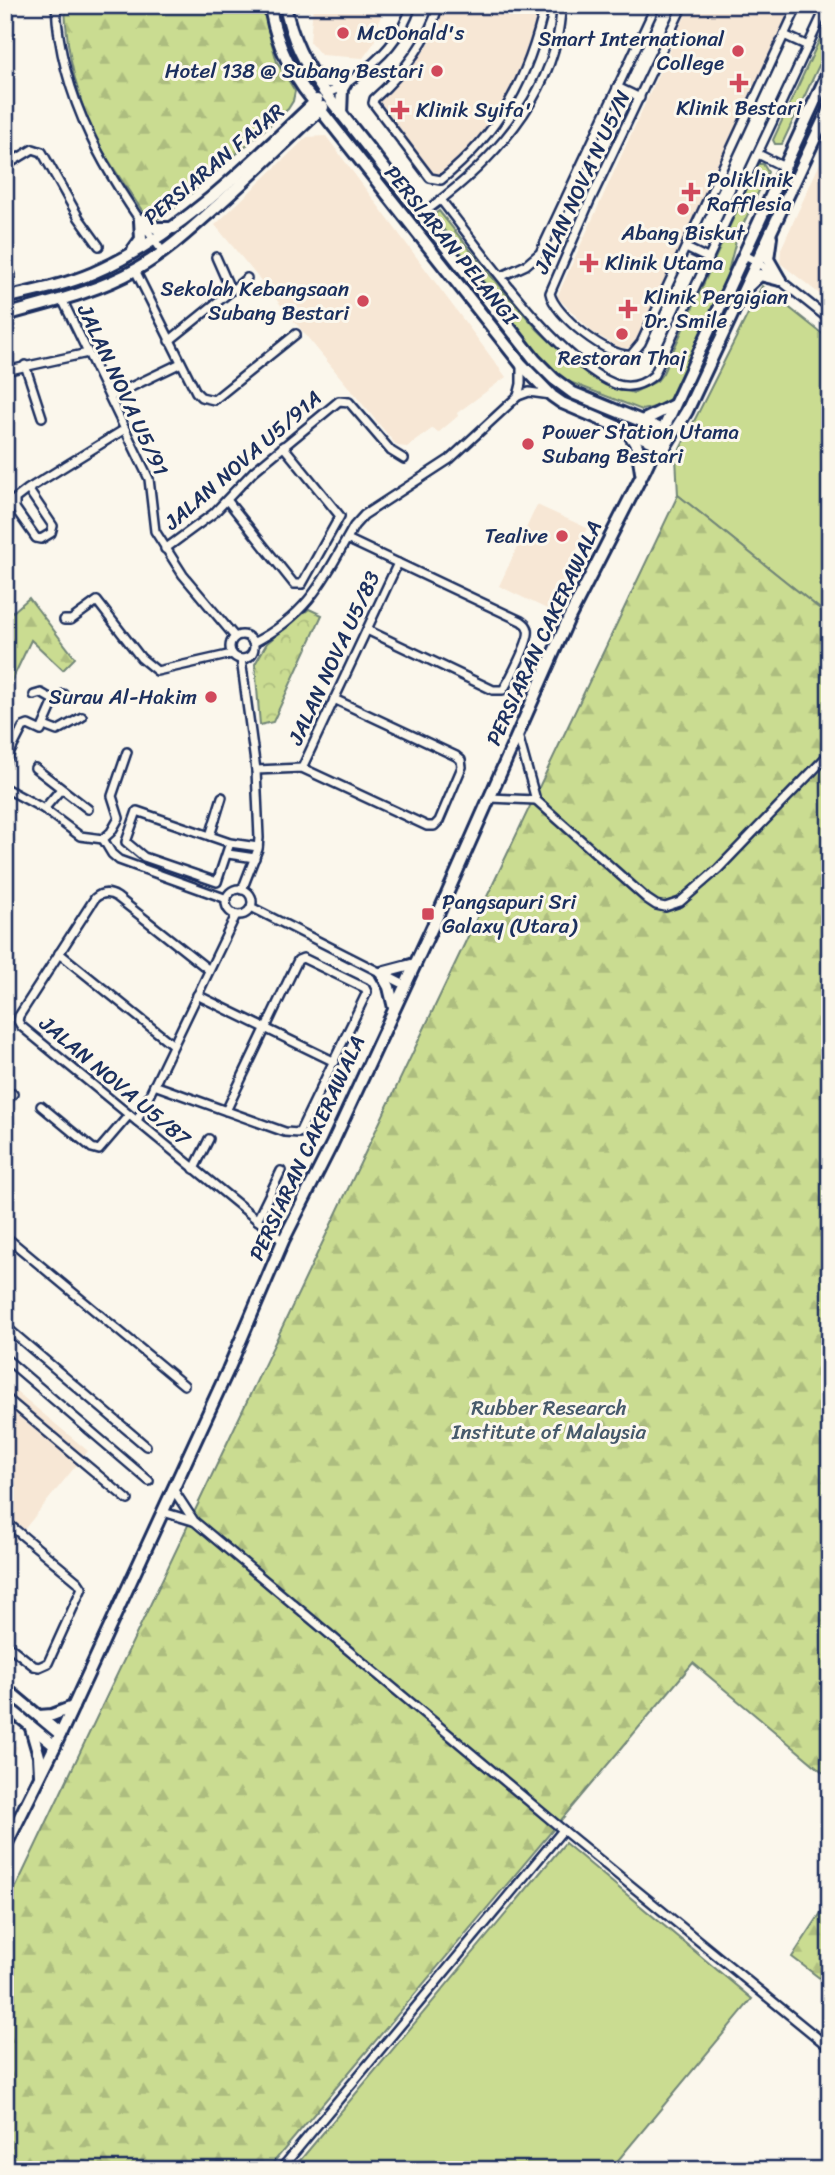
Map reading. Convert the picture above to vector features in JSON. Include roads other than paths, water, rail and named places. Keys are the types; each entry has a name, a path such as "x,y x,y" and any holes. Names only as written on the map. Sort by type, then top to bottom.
{"street":[{"path":"56,5 61,48 80,115 105,167 163,252"},
{"name":"PERSIARAN PELANGI","path":"270,5 278,42 304,89 522,364 552,396 574,409 660,445"},
{"name":"PERSIARAN PELANGI","path":"285,5 290,30 310,72 529,352 554,379 573,393 668,432"},
{"path":"5,315 62,299 135,270 163,252 251,176 330,95 387,52 400,34 412,5"},
{"path":"439,5 433,23 416,54 373,103 430,178 441,180 481,143 507,108 532,57 545,5"},
{"path":"420,215 441,200 506,138 533,99 548,68 557,38 562,5"},
{"path":"502,276 526,265 540,253 656,5"},
{"name":"JALAN NOVA N U5/N","path":"683,5 589,203 550,293 551,298 589,337 612,353 631,355 641,343 686,248"},
{"path":"709,259 686,248 798,5"},
{"path":"441,200 543,327 582,363 616,384 629,386 647,382 654,375 827,5"},
{"path":"785,35 808,46"},
{"name":"PERSIARAN CAKERAWALA","path":"668,432 675,404 830,68"},
{"path":"310,72 328,82 345,84"},
{"path":"341,114 342,89 345,84"},
{"path":"617,87 639,97"},
{"path":"300,123 304,89"},
{"name":"PERSIARAN CAKERAWALA","path":"5,1847 55,1746 163,1512 283,1241 332,1144 415,964 573,609 644,471 668,432 687,411 830,106"},
{"path":"300,123 331,124"},
{"name":"PERSIARAN FAJAR","path":"5,298 92,274 155,241 300,123"},
{"path":"5,166 33,149 41,152 73,209 99,246"},
{"path":"758,154 784,167"},
{"path":"140,220 156,228 174,228"},
{"path":"129,255 141,239 140,220"},
{"path":"774,224 768,259 780,280"},
{"path":"743,254 756,261 830,320"},
{"path":"216,257 231,291"},
{"path":"5,263 11,275"},
{"path":"135,270 169,341 201,397 214,400 296,334"},
{"path":"742,291 760,275 780,280"},
{"path":"169,341 247,278"},
{"name":"JALAN NOVA U5/91","path":"62,299 149,479 155,531 183,575 235,637"},
{"path":"5,371 88,353"},
{"path":"110,397 181,363"},
{"path":"518,396 522,364"},
{"path":"25,365 42,417"},
{"path":"253,643 286,623 307,604 364,515 450,458 518,396 529,392 552,396"},
{"name":"JALAN NOVA U5/91A","path":"165,549 197,527 254,471 339,401 346,400 353,405 391,451 404,459"},
{"path":"642,421 675,404"},
{"path":"28,489 53,526 51,533 41,539 36,538 13,505 15,499 28,489 125,429"},
{"path":"627,431 637,446 644,471"},
{"path":"227,500 294,584 299,585 304,581 340,516 283,446"},
{"path":"347,539 525,624 529,635 509,682 503,690 493,690 367,631"},
{"name":"JALAN NOVA U5/83","path":"302,768 398,563"},
{"path":"64,620 71,620 97,601 141,658 157,671 232,654 241,659"},
{"path":"232,654 230,647 235,637 246,636 253,643 253,653 241,659"},
{"path":"241,659 256,769 258,847 242,890"},
{"path":"34,695 41,693 55,701"},
{"path":"5,762 23,727 28,725 41,731 55,701 63,694"},
{"path":"256,769 302,768 427,826 439,821 462,767 461,760 334,699"},
{"path":"44,726 57,731 82,717"},
{"path":"517,735 536,800 647,899 665,907 680,902 718,869 830,753"},
{"path":"5,788 44,809 80,836 103,839 111,832 119,818 111,796 127,752"},
{"path":"35,768 88,810"},
{"path":"44,809 61,789"},
{"path":"210,836 222,797"},
{"path":"490,798 536,800"},
{"path":"230,843 217,882 144,857 126,842 137,811 230,843 258,847"},
{"path":"103,839 119,860 227,899"},
{"path":"228,854 254,858"},
{"path":"242,890 251,899 251,907 243,915 236,915 229,910 227,899 231,893 242,890"},
{"name":"JALAN NOVA U5/87","path":"209,970 117,897 107,893 100,894 19,1016 19,1024 283,1241"},
{"path":"251,907 405,985"},
{"path":"136,1121 236,915"},
{"path":"59,953 173,1045"},
{"path":"154,1086 285,1132 299,1133 367,992 362,985 303,958 298,960 226,1111"},
{"path":"381,973 415,964"},
{"path":"381,973 389,987 394,1008"},
{"path":"197,995 335,1062"},
{"path":"5,1103 13,1094"},
{"path":"41,1106 92,1148 99,1150 129,1115"},
{"path":"194,1169 209,1139"},
{"path":"257,1220 281,1171"},
{"path":"5,1236 184,1385"},
{"path":"5,1325 146,1446"},
{"path":"5,1358 149,1481"},
{"path":"5,1397 128,1500"},
{"path":"173,1489 194,1521 563,1830 830,2048"},
{"path":"163,1512 194,1521"},
{"path":"5,1521 78,1582 82,1591 48,1663 34,1666 5,1643"},
{"path":"5,1688 60,1734"},
{"path":"5,1705 55,1746"},
{"path":"40,1716 52,1715 73,1707"},
{"path":"31,1727 39,1756 40,1776"},
{"path":"280,2170 563,1830"}],"place":[{"name":"McDonald's","path":"343,33"},
{"name":"Smart International College","path":"738,51"},
{"name":"Hotel 138 @ Subang Bestari","path":"437,71"},
{"name":"Klinik Bestari","path":"739,83"},
{"name":"Klinik Syifa'","path":"400,110"},
{"name":"Poliklinik Rafflesia","path":"691,192"},
{"name":"Abang Biskut","path":"683,209"},
{"name":"Klinik Utama","path":"589,263"},
{"name":"Sekolah Kebangsaan Subang Bestari","path":"363,301"},
{"name":"Klinik Pergigian Dr. Smile","path":"628,309"},
{"name":"Restoran Thaj","path":"622,334"},
{"name":"Power Station Utama Subang Bestari","path":"528,444"},
{"name":"Tealive","path":"562,536"},
{"name":"Surau Al-Hakim","path":"211,697"},
{"name":"Pangsapuri Sri Galaxy (Utara)","path":"428,914"}],"park label":[{"name":"Rubber Research Institute of Malaysia","path":"549,1420"}]}
